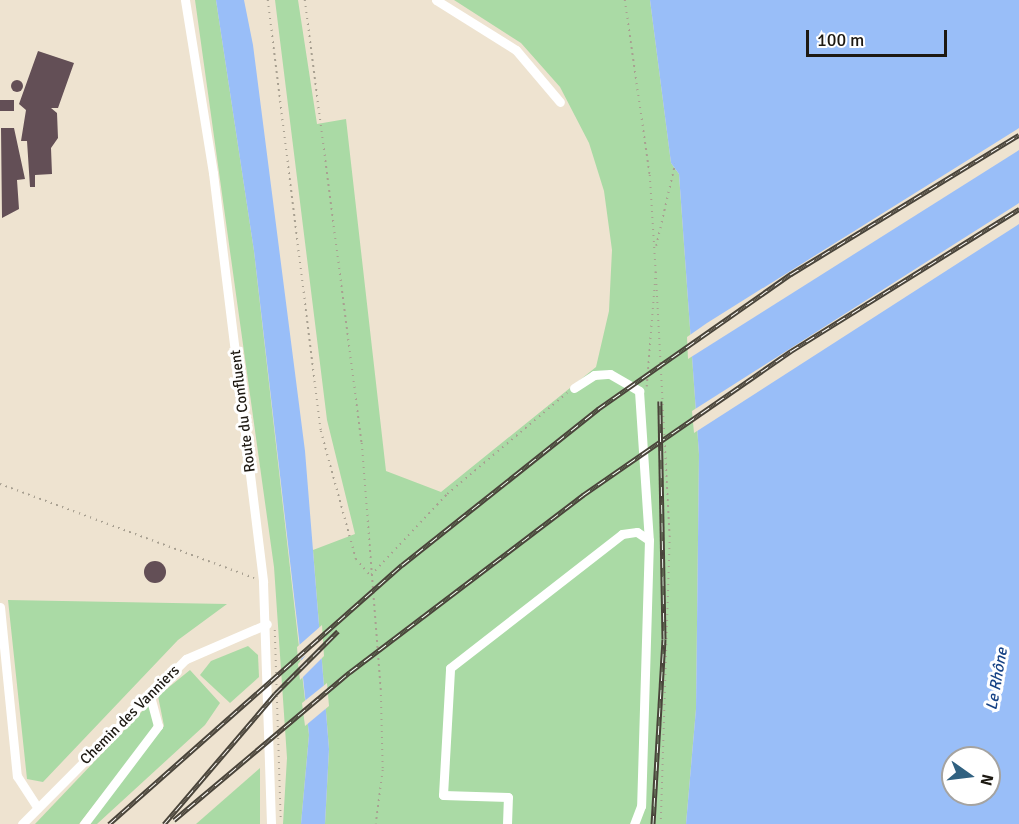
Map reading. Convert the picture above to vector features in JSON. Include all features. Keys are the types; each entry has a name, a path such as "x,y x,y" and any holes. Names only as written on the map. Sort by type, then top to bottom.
{"street":[{"name":"Route du Confluent","path":"185,0 213,173 263,582 267,624 271,824"},
{"path":"436,0 508,43 560,102"},
{"path":"574,388 594,375 610,374 626,378 642,399 649,540 642,795 634,824"},
{"path":"507,824 508,797 443,795 450,668 622,534 637,531 649,540"},
{"path":"0,607 17,776 38,808"},
{"name":"Chemin des Vanniers","path":"22,824 149,693 186,659 267,624"},
{"path":"84,824 158,726 149,693"}],"path":[{"path":"267,0 321,430 356,560 370,576"},
{"path":"305,0 363,443 383,770 376,824"},
{"path":"625,0 655,250 670,536 661,824"},
{"path":"655,250 675,164"},
{"path":"642,399 656,272"},
{"path":"370,576 447,494 574,388"},
{"path":"0,484 263,582"}],"green space":[{"path":"195,0 216,0 254,251 309,735 301,824 283,824 287,758 274,567"},
{"path":"275,0 298,0 317,124 346,119 386,471 441,492 596,367 609,311 612,250 604,191 589,143 560,87 521,43 454,0 650,0 671,163 679,174 699,454 696,709 686,824 325,824 329,749 313,550 355,534 327,420"},
{"path":"8,600 227,604 178,640 43,782 27,779"},
{"path":"248,646 258,655 259,677 230,703 200,675 211,661"},
{"path":"190,670 220,703 205,725 97,824 89,824 164,726 158,696"},
{"path":"150,703 158,717 149,735 79,824 35,824"},
{"path":"260,768 260,824 196,824"}],"water":[{"path":"216,0 244,0 253,45 305,451 329,749 325,824 301,824 309,735 254,251"},
{"name":"Le Rhône","path":"650,0 1019,0 1019,824 686,824 696,709 699,454 679,174 671,163"}],"pier":[{"path":"1019,128 1019,150 688,359 687,337 707,323"},
{"path":"1019,203 1019,224 694,433 692,411"},
{"path":"322,625 324,656 300,680 298,664 306,655 298,661 297,647"},
{"path":"327,683 329,706 305,726 302,703"}],"building":[{"path":"38,51 74,63 58,108 51,108 57,113 58,138 51,148 52,174 35,175 35,187 30,187 27,141 21,141 26,110 19,104"},
{"path":"17,80 23,86 17,92 11,86"},
{"path":"0,100 14,100 14,111 0,111"},
{"path":"1,128 14,128 25,179 17,180 19,209 2,218"},
{"path":"155,561 163,564 166,572 163,580 155,583 147,580 144,572 147,564"}],"railway":[{"path":"109,824 402,565 598,409 791,274 1019,135"},
{"path":"174,820 350,672 583,495 791,351 1019,209"},
{"path":"653,824 664,639 660,401"},
{"path":"164,824 275,694 338,631"}]}
